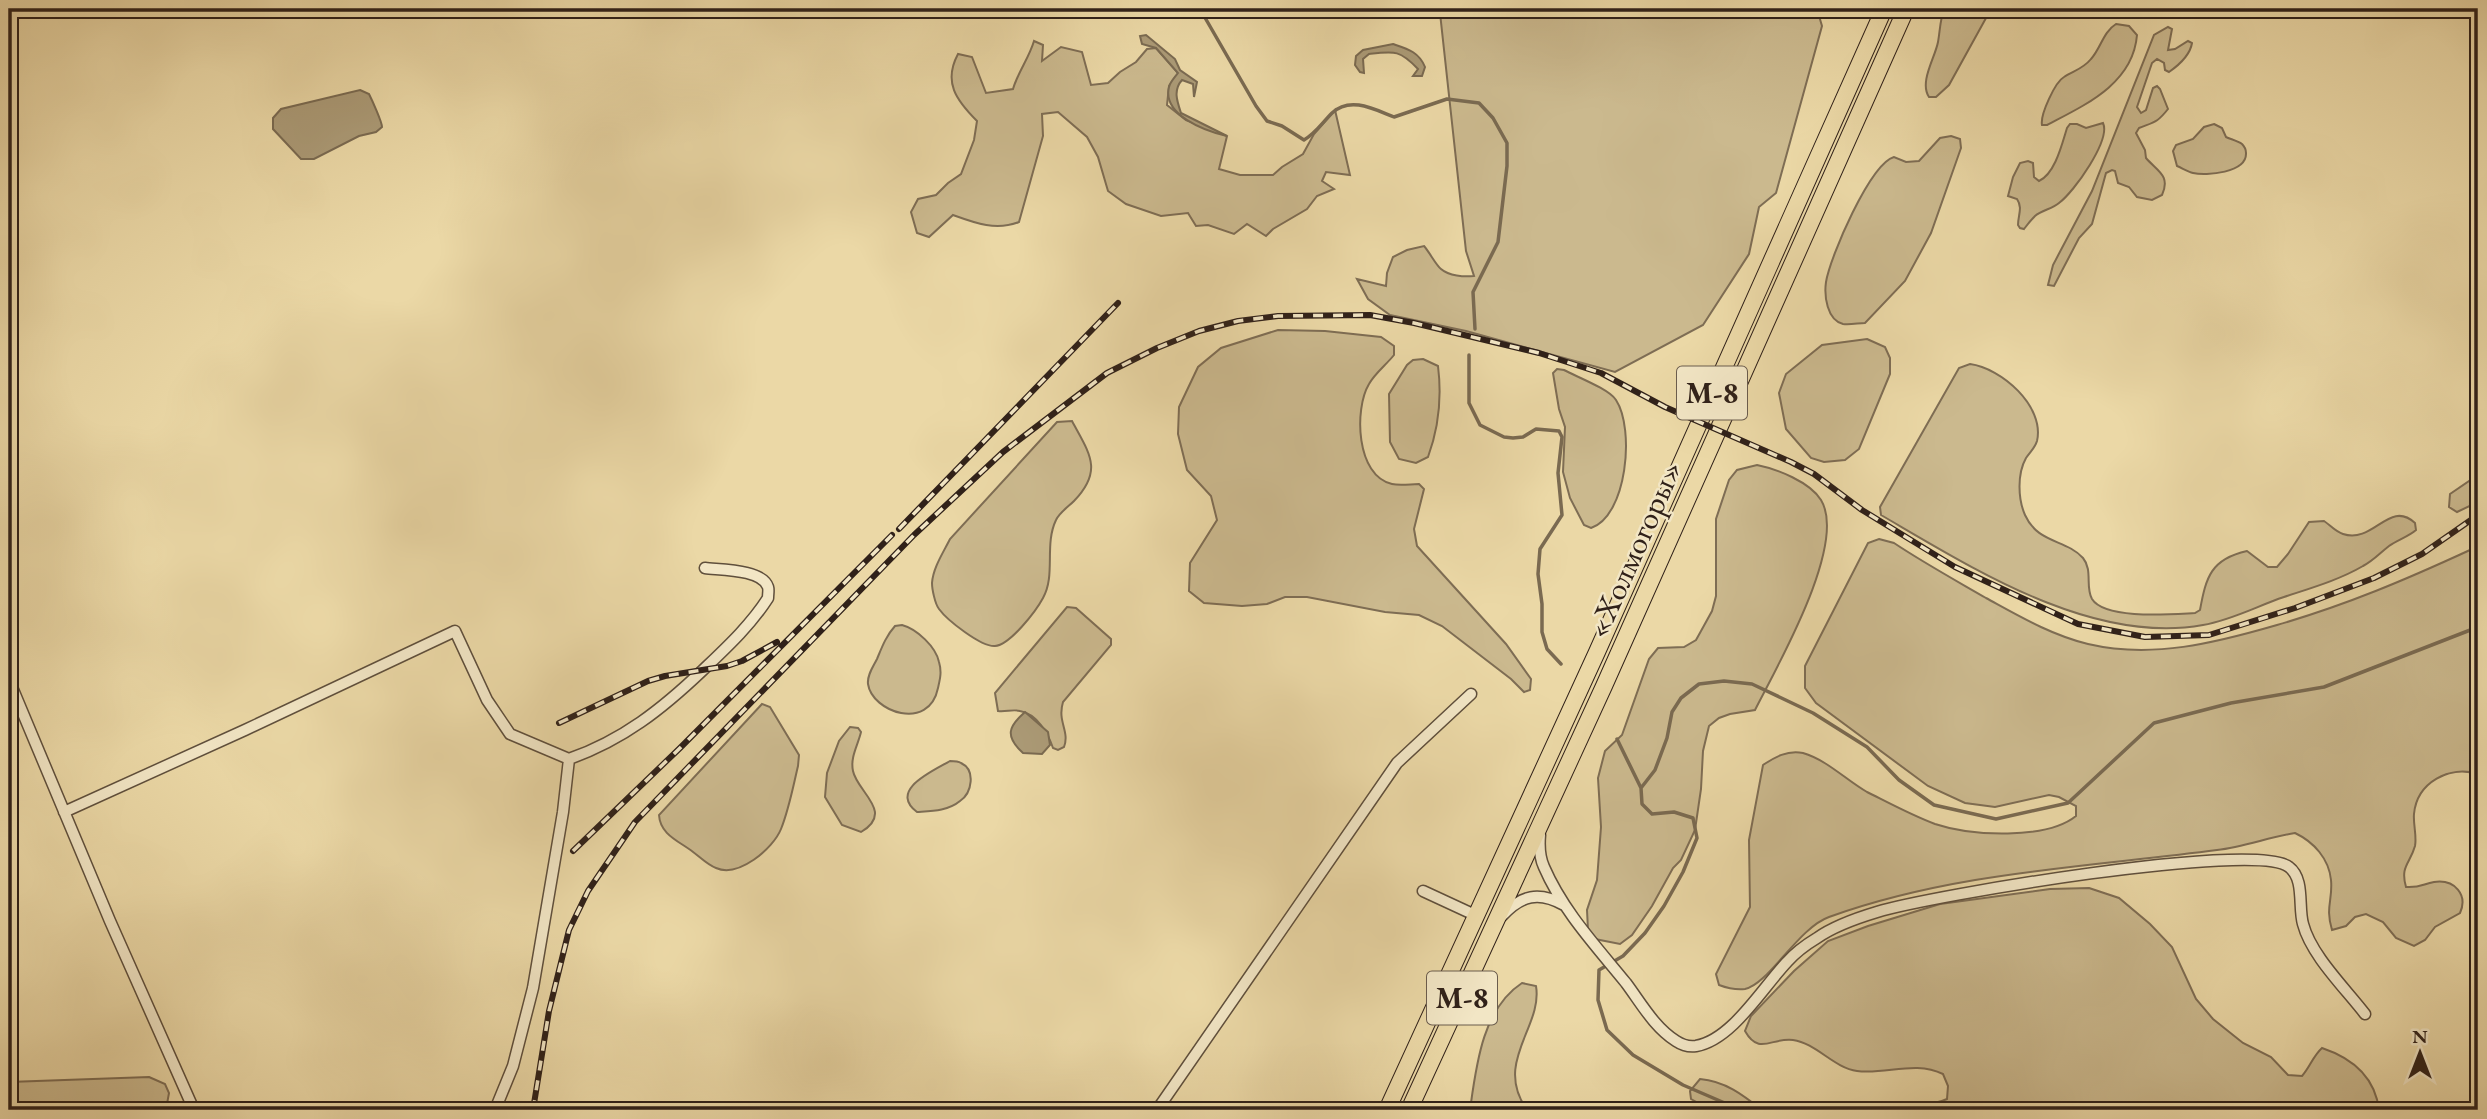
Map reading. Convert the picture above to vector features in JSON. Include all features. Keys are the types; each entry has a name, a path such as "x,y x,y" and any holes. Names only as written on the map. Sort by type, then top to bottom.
{"highway":[{"name":"«Холмогоры»","path":"1477,916 1884,9"},
{"name":"«Холмогоры»","path":"1409,1110 1497,922 1906,9"},
{"name":"М-8","path":"1387,1110 1477,916"}],"street":[{"path":"64,812 455,631 486,700 510,733 569,759 593,750 663,708 726,649 768,598 768,586 747,572 705,568"},
{"path":"9,680 194,1110"},
{"path":"1157,1110 1397,763 1471,694"},
{"path":"495,1110 513,1066 533,988 563,812 569,759"},
{"path":"1542,821 1539,845 1541,856 1564,905 1655,1023 1678,1043 1691,1047 1718,1038 1755,1000 1788,960 1817,937 1841,925 1878,912 1945,896 2147,866 2278,862 2290,867 2298,882 2303,925 2315,949 2365,1014"},
{"path":"1423,891 1477,916"},
{"path":"1497,922 1510,907 1538,896 1549,897 1564,905"}],"shaded area":[{"path":"1430,9 1817,9 1822,26 1776,193 1759,207 1749,254 1703,325 1615,372 1466,331 1390,315 1368,299 1357,279 1386,286 1393,257 1424,246 1444,271 1457,276 1474,276 1466,251 1440,13"},
{"path":"1944,9 1991,9 1949,85 1936,97 1929,97 1926,91 1927,77 1938,42"},
{"path":"2116,24 2129,26 2137,35 2134,52 2127,67 2117,80 2091,101 2047,125 2042,125 2046,107 2056,85 2088,62 2108,31"},
{"path":"2168,27 2172,29 2168,50 2188,41 2192,43 2191,48 2183,60 2169,72 2165,70 2164,63 2157,59 2152,63 2137,107 2141,113 2146,110 2153,88 2157,86 2168,109 2158,120 2139,128 2136,133 2146,158 2164,178 2162,195 2152,200 2137,197 2129,187 2118,183 2115,171 2106,173 2092,224 2079,238 2054,286 2048,285 2053,265 2092,191 2154,35"},
{"path":"1146,35 1175,59 1180,70 1197,82 1194,97 1193,84 1182,80 1179,84 1177,96 1181,113 1227,136 1197,126 1172,106 1169,87 1178,73 1156,48 1142,44 1140,36"},
{"path":"1034,41 1043,45 1042,61 1061,47 1082,52 1091,85 1108,83 1136,62 1147,49 1156,48 1178,73 1169,86 1167,105 1186,120 1227,136 1219,169 1240,175 1273,175 1303,154 1314,134 1335,110 1350,175 1326,172 1322,181 1334,189 1317,196 1307,209 1266,236 1247,224 1234,234 1208,225 1196,226 1188,213 1161,216 1126,204 1108,191 1098,157 1087,137 1058,112 1042,114 1043,136 1019,222 994,226 953,215 929,237 917,233 911,212 918,199 936,195 961,174 974,140 977,121 963,106 952,82 958,54 972,57 986,93 1013,89"},
{"path":"1393,44 1420,58 1425,67 1422,76 1413,76 1418,69 1397,53 1369,54 1363,59 1364,73 1355,65 1356,56 1363,50"},
{"path":"360,90 369,94 379,116 382,127 376,132 359,136 314,159 301,159 273,129 273,118 281,109"},
{"path":"2103,123 2102,141 2097,153 2066,197 2035,216 2024,229 2020,228 2019,202 2008,196 2020,163 2033,163 2034,177 2039,181 2054,165 2070,124 2086,128"},
{"path":"2214,124 2222,128 2226,137 2242,144 2246,153 2245,160 2225,172 2207,174 2191,172 2177,166 2173,151 2176,145 2193,139 2204,127"},
{"path":"1951,136 1960,139 1961,148 1931,233 1905,281 1865,323 1838,322 1828,307 1826,282 1843,233 1863,193 1884,163 1894,157 1906,162 1919,161 1940,138"},
{"path":"1278,330 1325,331 1381,337 1394,346 1394,355 1371,380 1364,395 1360,425 1365,455 1371,469 1380,478 1395,485 1419,484 1424,489 1414,529 1417,546 1506,644 1531,679 1530,690 1524,692 1442,626 1419,615 1385,612 1307,597 1285,597 1267,604 1242,606 1204,603 1189,591 1190,563 1217,520 1211,496 1187,470 1178,434 1179,407 1198,367 1221,348"},
{"path":"1867,339 1885,347 1890,358 1890,374 1859,449 1845,460 1824,462 1811,458 1786,429 1779,393 1786,374 1822,345"},
{"path":"1423,359 1438,366 1440,390 1435,435 1428,457 1416,463 1399,459 1390,442 1389,394 1407,365 1413,360"},
{"path":"1970,364 1982,367 2007,381 2027,402 2034,415 2038,428 2037,441 2023,464 2020,479 2025,515 2037,531 2069,547 2083,558 2088,568 2090,594 2099,606 2125,613 2195,613 2200,610 2208,579 2218,564 2235,554 2247,551 2268,567 2277,567 2309,522 2324,521 2340,533 2354,535 2364,533 2397,516 2406,517 2415,523 2416,530 2389,546 2367,564 2344,575 2203,625 2161,628 2119,624 2035,598 1955,558 1881,515 1880,507 1959,368"},
{"path":"1557,369 1607,392 1616,400 1622,413 1626,450 1620,490 1613,507 1603,520 1591,528 1584,525 1570,498 1563,472 1565,427 1553,373"},
{"path":"1072,421 1088,452 1091,471 1083,490 1056,520 1051,540 1047,589 1040,604 1008,640 995,646 981,642 949,620 939,609 932,586 936,566 950,539 1057,422"},
{"path":"1757,465 1801,482 1821,500 1827,520 1818,575 1792,637 1755,710 1730,714 1709,726 1703,751 1695,830 1681,860 1673,868 1632,935 1620,944 1595,939 1588,930 1587,910 1597,880 1601,827 1598,778 1605,751 1622,735 1649,659 1658,648 1684,647 1696,640 1712,611 1716,596 1716,519 1729,480 1737,470"},
{"path":"2478,475 2478,502 2457,512 2449,507 2450,494"},
{"path":"1879,539 1894,543 1986,598 2048,630 2088,644 2136,650 2207,643 2302,617 2399,582 2470,550 2478,543 2478,774 2446,774 2428,785 2421,793 2414,814 2415,846 2404,874 2406,887 2434,882 2454,886 2461,894 2460,913 2435,927 2425,940 2414,946 2396,938 2383,922 2366,914 2355,917 2346,926 2332,930 2329,915 2330,872 2324,858 2314,846 2295,833 2227,849 1972,881 1876,902 1817,923 1754,985 1742,989 1719,985 1716,974 1750,907 1749,840 1763,765 1777,757 1797,752 1812,756 1867,792 1918,817 1950,828 2008,834 2046,829 2063,824 2076,816 2076,806 2059,797 2049,795 1995,807 1965,803 1928,786 1816,703 1805,688 1805,666 1868,543"},
{"path":"1067,607 1076,608 1111,639 1111,645 1063,702 1061,715 1066,736 1064,747 1058,750 1053,748 1045,730 1032,716 1017,710 998,711 995,693"},
{"path":"902,625 925,639 937,656 940,669 933,702 924,710 913,713 901,713 879,703 868,684 869,674 887,638 895,626"},
{"path":"762,704 770,707 799,755 789,806 777,837 763,853 734,869 716,868 670,835 662,827 659,815"},
{"path":"1025,712 1048,732 1050,745 1042,754 1023,753 1013,741 1012,727"},
{"path":"850,727 858,728 861,732 852,766 856,779 871,802 875,817 861,832 842,825 825,797 827,773 839,741"},
{"path":"950,761 960,762 969,771 971,782 967,793 950,807 917,812 909,804 910,789 924,776"},
{"path":"2089,888 2119,898 2150,924 2172,947 2196,999 2213,1019 2243,1043 2271,1057 2288,1075 2302,1076 2322,1048 2333,1052 2360,1070 2373,1088 2379,1110 1895,1110 1947,1099 1948,1086 1943,1074 1922,1068 1857,1071 1801,1042 1785,1040 1755,1043 1745,1031 1751,1016 1794,971 1828,941 1940,904 2050,889"},
{"path":"1522,983 1536,986 1533,1016 1521,1045 1515,1076 1518,1093 1527,1110 1470,1110 1483,1040 1498,1008"},
{"path":"149,1077 165,1084 169,1093 167,1104 158,1110 68,1107 55,1110 9,1110 9,1082"},
{"path":"1700,1079 1726,1086 1762,1110 1725,1110 1708,1107 1691,1099 1690,1091"}],"waterway":[{"path":"1200,9 1267,121 1282,126 1304,140 1332,113 1346,105 1362,106 1394,117 1447,99 1479,103 1493,118 1507,143 1507,166 1498,242 1473,292 1475,329"},
{"path":"1469,355 1469,403 1480,425 1504,437 1523,437 1536,429 1559,431 1562,437 1558,473 1562,515 1540,549 1538,574 1542,632 1547,649 1561,664"},
{"path":"1641,788 1655,770 1667,738 1672,712 1681,698 1699,684 1724,681 1752,684 1813,713 1867,747 1899,780 1934,805 1996,819 2068,803 2154,723 2231,703 2324,687 2478,627"},
{"path":"1617,739 1641,788 1642,804 1652,814 1674,812 1693,818 1697,838 1683,872 1645,933 1623,956 1599,970 1598,1000 1607,1030 1633,1055 1683,1085 1741,1110"}],"railway":[{"path":"899,529 1118,303"},
{"path":"533,1110 549,1011 569,930 588,891 635,822 914,535 1003,452 1107,373 1199,331 1238,321 1278,316 1370,315 1539,353 1601,373 1665,407 1814,474 1862,510 1955,567 2078,624 2145,637 2209,635 2295,608 2374,578 2422,554 2478,515"},
{"path":"573,851 680,748 892,535"},
{"path":"559,723 648,681 727,666 777,642"}]}
